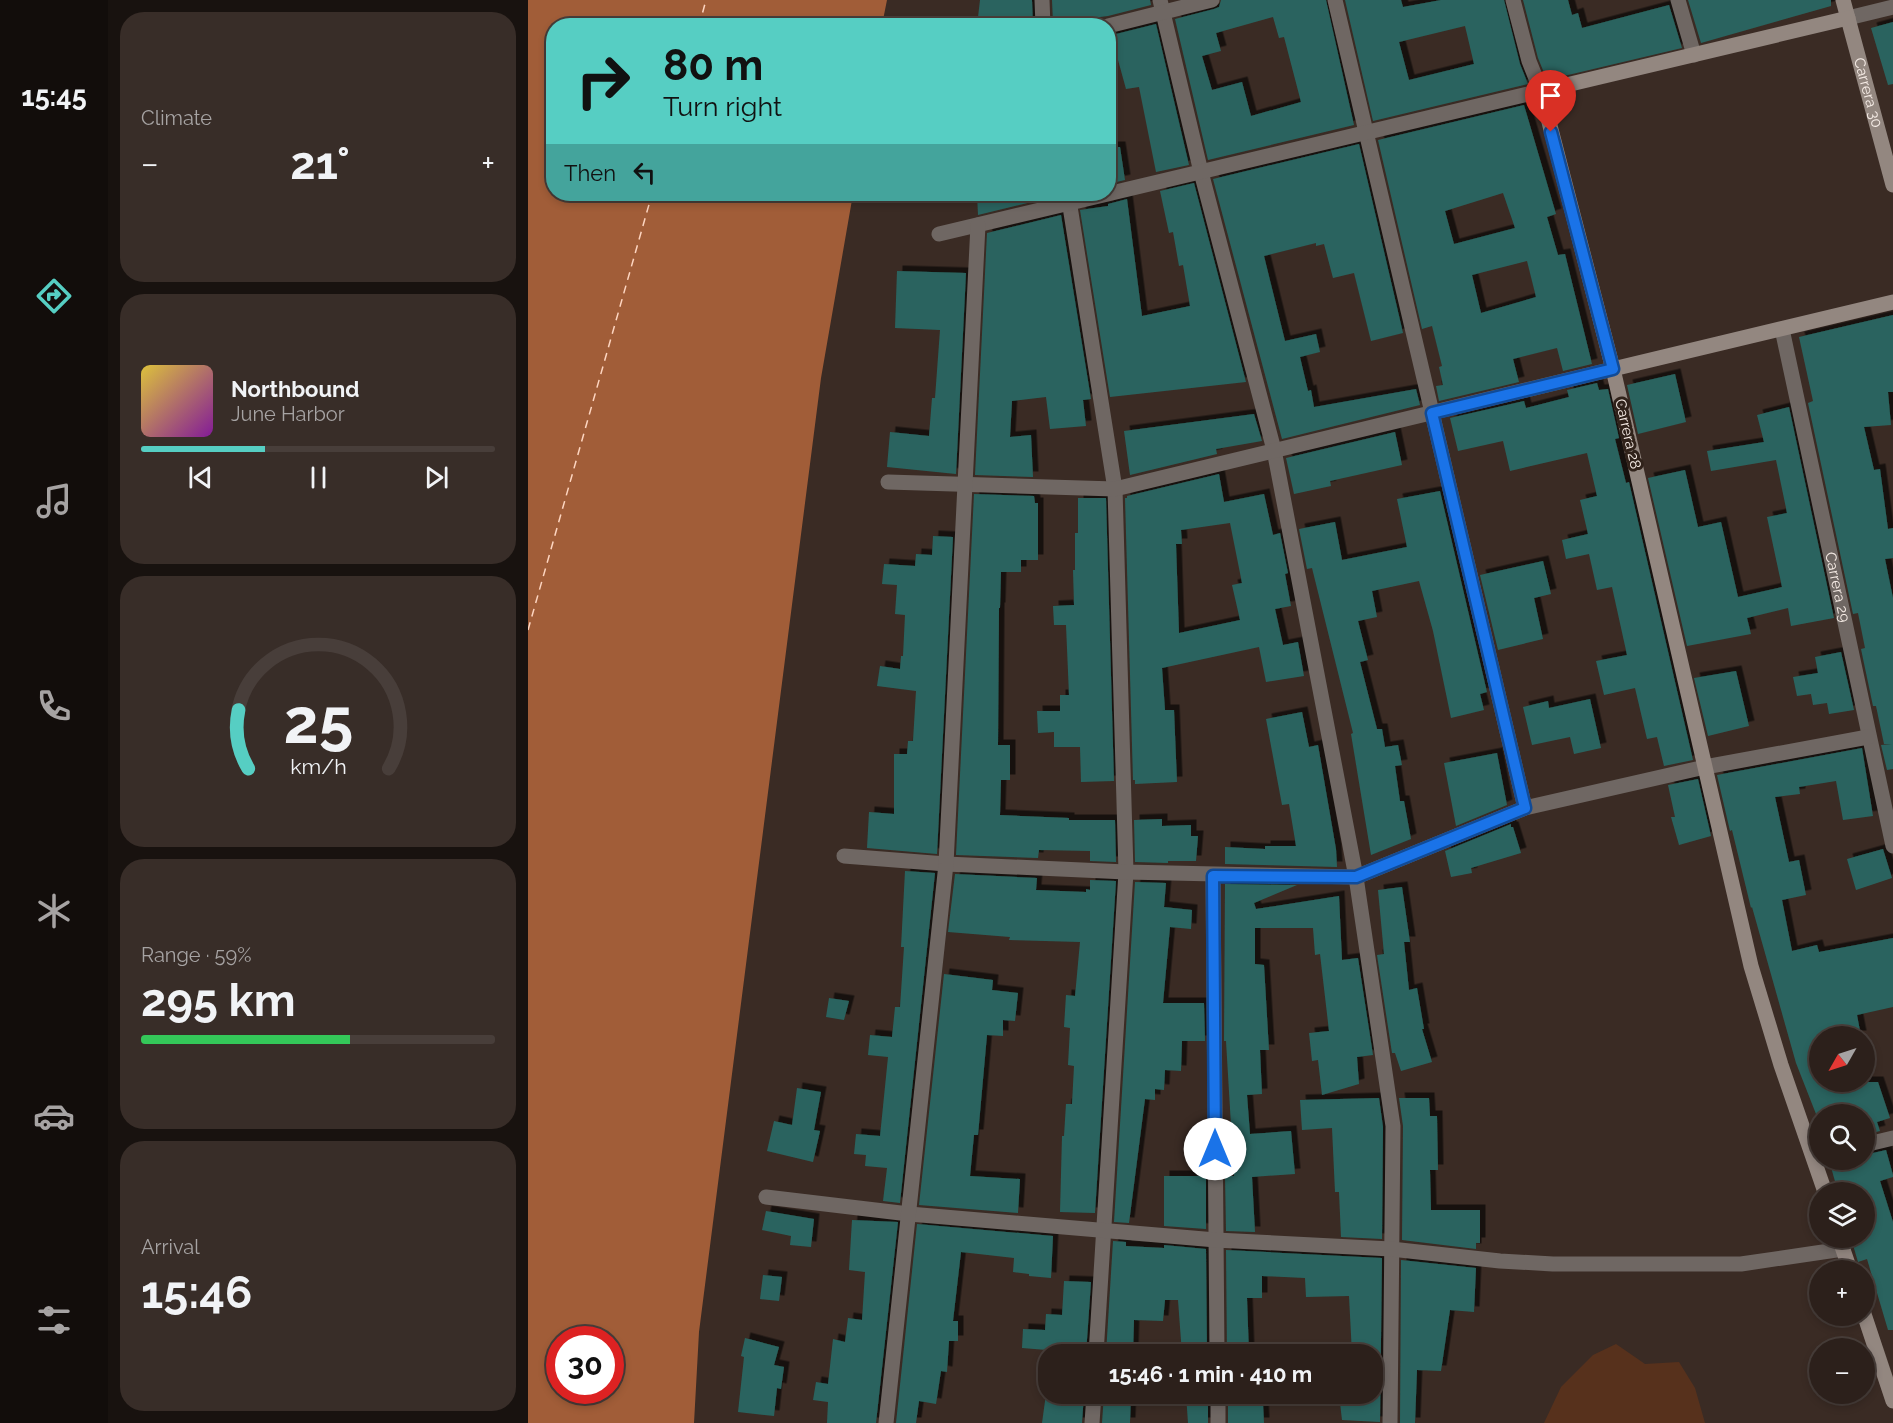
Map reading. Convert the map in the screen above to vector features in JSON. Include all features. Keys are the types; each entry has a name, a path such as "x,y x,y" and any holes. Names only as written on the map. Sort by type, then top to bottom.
{"main road":[{"name":"Carrera 30","path":"1843,0 1893,185"},
{"path":"1541,91 1848,18"},
{"name":"Carrera 28","path":"1541,91 1613,369 1751,966 1781,1065 1809,1139"},
{"path":"1613,369 1893,302"},
{"path":"1868,1326 1893,1401"}],"street":[{"path":"1042,0 1043,18"},
{"path":"1116,23 1162,6 1212,0"},
{"path":"1335,0 1525,808"},
{"name":"Carrera 28","path":"1513,0 1528,61 1541,91"},
{"path":"1678,0 1694,55"},
{"path":"1162,6 1201,172 1274,450 1356,877 1393,1126 1390,1423"},
{"path":"1848,18 1893,8"},
{"path":"1116,189 1201,172 1541,91"},
{"path":"939,234 1059,201"},
{"path":"1069,201 1115,489 1126,872 1097,1344"},
{"path":"886,1423 946,864 978,225"},
{"name":"Carrera 29","path":"1782,329 1893,846"},
{"path":"888,482 1115,489 1613,369"},
{"path":"844,856 946,864 1213,876 1356,877 1525,808 1705,766 1868,738"},
{"path":"1213,876 1217,1344"},
{"path":"1875,1142 1893,1138"},
{"path":"766,1197 909,1214 1216,1240 1391,1249 1500,1261 1573,1264 1741,1264 1817,1248"},
{"path":"1092,1423 1093,1404"},
{"path":"1218,1404 1218,1423"}],"shaded area":[{"path":"528,0 887,0 883,18 546,18 546,201 852,201 821,378 699,1332 694,1423 528,1423"},
{"path":"1616,1344 1645,1364 1679,1362 1695,1388 1705,1423 1544,1423 1561,1387 1593,1355"}],"building":[{"path":"980,0 1032,0 1033,18 978,18"},
{"path":"1052,0 1150,0 1151,5 1108,16 1053,18"},
{"path":"1221,0 1326,0 1354,125 1208,160 1175,19 1219,7","holes":["1273,17 1279,38 1284,37 1301,102 1251,116 1242,82 1212,90 1202,56 1221,51 1216,33"]},
{"path":"1345,0 1401,0 1403,7 1441,0 1504,0 1520,64 1528,84 1373,121","holes":["1465,26 1474,64 1409,80 1399,42"]},
{"path":"1523,0 1568,0 1572,15 1578,13 1582,28 1669,5 1682,48 1547,80 1538,58"},
{"path":"1688,0 1831,0 1831,6 1701,43"},
{"path":"1893,22 1893,84 1888,85 1871,28"},
{"path":"1156,24 1189,165 1156,172 1139,87 1126,89 1118,60 1116,61 1116,34"},
{"path":"1524,105 1556,214 1547,217 1558,255 1565,254 1592,364 1563,371 1557,348 1513,359 1519,382 1439,401 1436,386 1443,385 1439,367 1442,366 1432,326 1422,329 1378,140","holes":["1503,193 1515,228 1454,244 1445,211","1527,261 1536,297 1481,313 1472,275"]},
{"path":"1359,144 1403,333 1371,341 1354,273 1333,278 1324,244 1316,246 1316,243 1264,256 1285,341 1316,334 1320,352 1300,357 1314,407 1416,389 1420,405 1282,439 1213,179"},
{"path":"1116,147 1120,147 1125,180 1116,182"},
{"path":"1194,183 1246,382 1110,397 1080,210 1108,206 1108,204 1127,199 1142,316 1190,306 1183,265 1179,266 1173,232 1169,233 1160,191"},
{"path":"977,201 1036,201 978,215"},
{"path":"1061,215 1091,399 1083,400 1086,426 1050,429 1046,397 1012,401 1010,437 1031,435 1033,477 975,475 987,233"},
{"path":"897,271 966,273 956,474 887,467 890,432 929,436 932,398 935,398 940,330 895,328"},
{"path":"1893,315 1893,392 1888,392 1891,425 1864,427 1874,470 1880,469 1888,529 1893,528 1893,558 1885,559 1893,598 1893,769 1887,770 1881,745 1892,744 1884,744 1876,706 1873,706 1861,649 1865,648 1858,613 1853,614 1808,403 1813,401 1799,337"},
{"path":"1675,374 1686,422 1638,434 1627,385"},
{"path":"1597,383 1599,390 1608,389 1619,438 1615,439 1626,483 1629,482 1693,760 1664,766 1657,737 1647,739 1635,688 1604,695 1596,661 1627,655 1612,587 1597,590 1589,554 1566,559 1562,540 1588,534 1580,500 1597,496 1587,453 1510,471 1503,441 1458,451 1450,418 1524,401 1526,408 1569,397 1567,390"},
{"path":"1789,407 1834,618 1791,626 1788,608 1747,618 1751,634 1687,646 1648,478 1685,470 1698,527 1721,522 1738,597 1782,587 1767,517 1787,513 1776,460 1711,471 1707,451 1764,442 1757,415"},
{"path":"1254,414 1262,441 1216,449 1217,454 1130,475 1124,431"},
{"path":"1395,432 1402,465 1330,481 1331,486 1294,494 1286,458"},
{"path":"1219,474 1224,502 1264,494 1273,535 1280,533 1288,573 1285,574 1291,606 1275,609 1283,645 1298,642 1304,676 1266,682 1259,647 1162,668 1165,710 1174,710 1177,782 1135,784 1133,780 1125,498","holes":["1230,523 1242,583 1232,585 1240,620 1179,633 1176,544 1182,544 1181,530"]},
{"path":"1440,491 1487,692 1480,694 1484,710 1451,718 1433,631 1419,581 1372,591 1377,617 1358,621 1368,660 1360,662 1377,729 1382,729 1385,747 1398,745 1402,765 1395,766 1400,801 1404,801 1411,839 1371,855 1351,734 1353,733 1312,568 1307,569 1299,529 1335,522 1342,560 1407,547 1397,499"},
{"path":"974,494 1034,496 1035,503 1038,503 1038,560 1021,560 1021,572 1001,572 998,745 1010,745 1010,780 1001,780 1000,815 1069,818 1069,820 1115,820 1116,862 1090,861 1090,851 1039,850 1038,858 956,855"},
{"path":"1078,498 1106,498 1114,781 1081,782 1080,747 1054,747 1054,732 1038,733 1037,711 1060,711 1060,695 1069,695 1066,625 1054,625 1053,606 1074,605 1073,570 1075,570 1075,533 1078,533"},
{"path":"933,536 953,537 937,854 867,848 869,812 894,814 894,754 907,754 908,741 913,741 916,691 877,686 880,666 900,669 901,656 903,656 905,615 895,614 897,585 882,584 884,564 915,566 916,554 932,555"},
{"path":"1543,561 1551,594 1534,598 1543,639 1498,650 1480,575"},
{"path":"1841,652 1854,710 1829,714 1827,703 1813,705 1811,694 1797,696 1793,677 1818,673 1815,657"},
{"path":"1736,671 1749,726 1708,736 1694,678"},
{"path":"1590,699 1601,748 1574,754 1570,737 1532,745 1523,707 1548,701 1549,708"},
{"path":"1302,712 1309,747 1318,745 1337,867 1225,864 1225,847 1265,849 1265,846 1296,846 1289,804 1282,805 1266,719"},
{"path":"1862,748 1873,816 1843,820 1836,781 1799,787 1800,794 1775,797 1789,862 1799,860 1806,895 1782,900 1792,951 1817,945 1819,952 1893,938 1893,1007 1857,1015 1859,1026 1809,1026 1809,1092 1875,1092 1875,1082 1878,1082 1890,1118 1877,1122 1880,1131 1875,1132 1875,1104 1812,1104 1796,1063 1751,908 1717,775"},
{"path":"1497,753 1507,805 1456,826 1444,763"},
{"path":"1698,779 1711,836 1679,845 1671,817 1675,817 1668,785"},
{"path":"1162,819 1162,826 1191,825 1191,836 1198,836 1196,861 1135,862 1134,820"},
{"path":"1511,824 1521,853 1471,868 1472,873 1451,877 1445,851"},
{"path":"1883,849 1892,878 1856,890 1847,859"},
{"path":"905,871 935,873 900,1203 883,1201 887,1168 865,1166 866,1155 854,1154 856,1134 880,1136 888,1057 868,1055 870,1035 892,1037 895,1007 900,1007"},
{"path":"955,874 1037,878 1036,890 1086,892 1086,889 1090,890 1090,880 1116,881 1095,1213 1060,1212 1062,1136 1064,1136 1066,1104 1072,1104 1074,1066 1068,1065 1070,1028 1064,1027 1066,995 1075,996 1080,942 1009,940 1010,937 948,932"},
{"path":"1135,882 1166,883 1164,907 1192,910 1191,929 1170,927 1163,1003 1204,1003 1205,1041 1182,1041 1181,1071 1165,1070 1164,1090 1155,1089 1155,1100 1145,1099 1129,1223 1114,1222"},
{"path":"1225,884 1297,885 1254,903 1256,909 1339,896 1342,960 1358,958 1373,1055 1357,1057 1359,1084 1322,1095 1318,1060 1312,1061 1309,1033 1329,1031 1320,954 1315,955 1313,928 1255,928 1255,964 1264,965 1269,1050 1260,1050 1262,1094 1247,1095 1250,1134 1291,1131 1295,1174 1252,1177 1255,1232 1226,1231 1225,1176 1234,1176 1226,1041 1224,1041"},
{"path":"1402,887 1410,942 1404,942 1409,990 1417,988 1424,1029 1422,1029 1432,1062 1401,1071 1395,1053 1392,1053 1377,955 1384,954 1378,890"},
{"path":"944,974 993,980 992,990 1018,993 1015,1021 1003,1020 1003,1036 987,1035 978,1135 974,1135 970,1176 1020,1179 1018,1213 919,1205"},
{"path":"829,998 849,1001 844,1020 826,1017"},
{"path":"797,1088 821,1092 814,1130 820,1131 813,1162 767,1151 774,1121 792,1125"},
{"path":"1379,1098 1383,1127 1382,1239 1341,1237 1339,1192 1335,1192 1332,1128 1302,1130 1300,1100"},
{"path":"1399,1098 1429,1098 1430,1116 1437,1116 1438,1170 1430,1170 1431,1210 1480,1210 1480,1243 1476,1243 1476,1249 1402,1240 1403,1126"},
{"path":"1886,1150 1893,1175 1893,1177 1880,1181 1893,1222 1893,1330 1888,1330 1875,1286 1875,1260 1857,1260 1854,1248 1875,1248 1875,1182 1835,1182 1832,1170 1875,1170 1875,1152"},
{"path":"1164,1176 1206,1176 1206,1229 1164,1226"},
{"path":"766,1211 814,1219 811,1247 790,1245 791,1236 762,1230"},
{"path":"852,1220 898,1222 876,1423 827,1423 828,1402 813,1400 816,1382 828,1384 833,1339 845,1342 848,1318 862,1320 865,1272 849,1270"},
{"path":"917,1224 1053,1236 1051,1278 1013,1272 1014,1258 961,1252 953,1321 958,1321 958,1341 949,1341 947,1372 941,1371 936,1404 919,1401 916,1423 896,1423"},
{"path":"1113,1241 1126,1242 1126,1246 1164,1248 1164,1245 1206,1249 1207,1344 1181,1344 1178,1300 1165,1300 1163,1321 1134,1320 1133,1344 1107,1344"},
{"path":"1226,1250 1382,1258 1381,1344 1351,1344 1349,1296 1306,1297 1305,1278 1262,1276 1262,1298 1247,1298 1249,1344 1227,1344"},
{"path":"1401,1260 1476,1268 1474,1312 1450,1310 1441,1371 1417,1370 1415,1423 1400,1423"},
{"path":"763,1275 782,1277 779,1301 760,1299"},
{"path":"1064,1281 1091,1282 1087,1344 1038,1344 1038,1349 1022,1348 1023,1329 1045,1330 1046,1314 1062,1315"},
{"path":"745,1338 779,1347 774,1365 784,1367 781,1389 777,1388 774,1416 738,1412 744,1357 741,1356"},
{"path":"1045,1404 1083,1404 1082,1423 1042,1423"},
{"path":"1103,1404 1131,1404 1130,1423 1102,1423"},
{"path":"1187,1404 1208,1404 1208,1423 1188,1423"},
{"path":"1228,1404 1263,1404 1264,1423 1228,1423"},
{"path":"1340,1404 1380,1404 1380,1422 1342,1420"}],"ferry route":[{"path":"701,18 706,0"},
{"path":"528,630 650,201"}],"route":[{"path":"1215,1149 1213,876 1356,877 1525,808 1432,413 1613,369 1551,132"}]}
